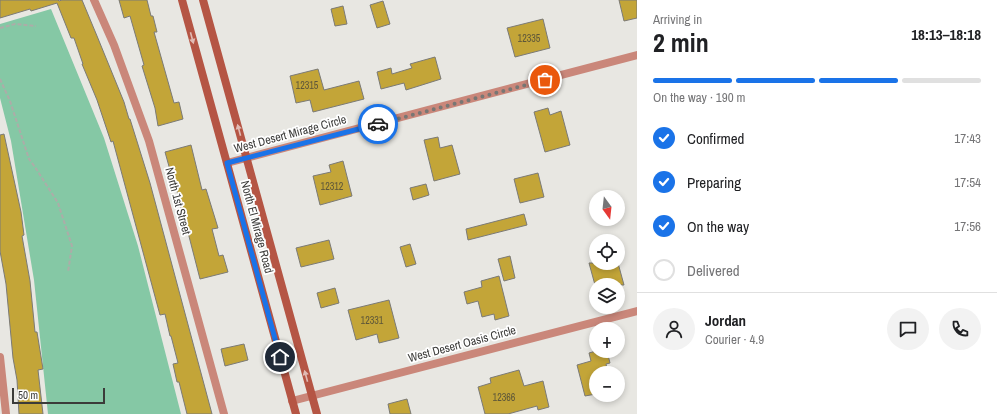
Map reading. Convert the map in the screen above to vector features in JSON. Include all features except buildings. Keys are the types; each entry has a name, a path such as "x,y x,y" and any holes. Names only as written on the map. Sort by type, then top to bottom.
{"main road":[{"name":"North El Mirage Road","path":"182,0 296,414"},
{"name":"North El Mirage Road","path":"203,0 317,414"}],"street":[{"name":"North 1st Street","path":"94,0 114,45 149,141 224,414"},
{"name":"West Desert Mirage Circle","path":"227,163 637,56"},
{"name":"West Desert Oasis Circle","path":"292,401 637,311"},
{"path":"0,357 6,414"}],"path":[{"path":"0,28 15,24 36,26"},
{"path":"0,79 10,101 28,159 36,166 58,203 72,246 68,272"}],"green space":[{"path":"51,9 104,138 138,246 181,414 48,414 34,280 11,141 0,98 0,24"}],"way so far":[{"path":"378,124 545,80"}],"route":[{"path":"280,357 227,163 378,124"}]}
